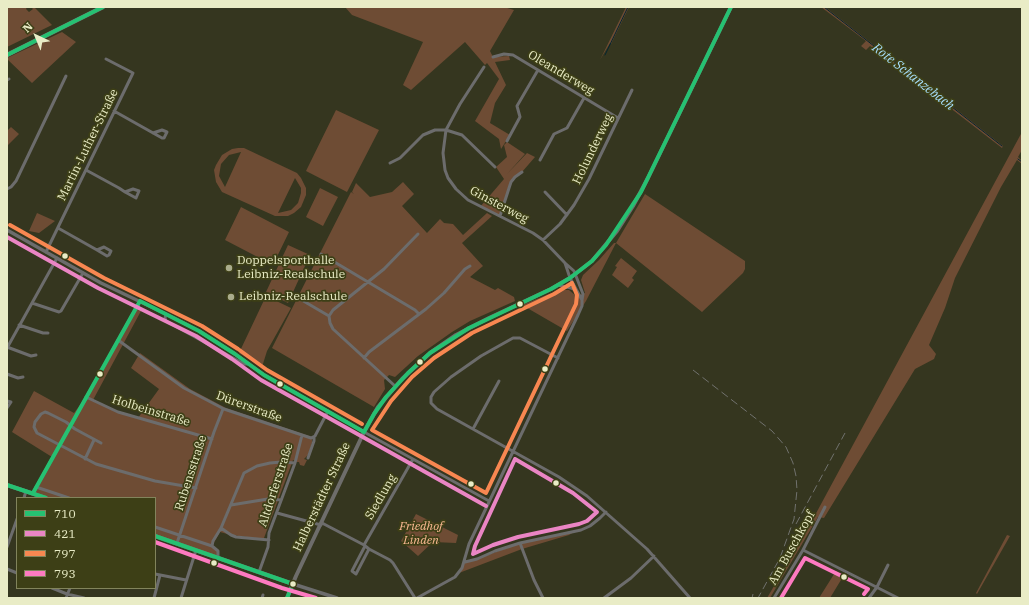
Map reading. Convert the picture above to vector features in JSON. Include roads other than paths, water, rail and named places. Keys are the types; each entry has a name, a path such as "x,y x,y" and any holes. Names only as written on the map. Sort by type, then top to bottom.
{"main road":[{"path":"7,55 103,7"},
{"name":"Halberstädter Straße","path":"287,598 364,432 378,407 395,386 420,362 456,335 570,278 592,261 617,231 648,178 731,7"},
{"path":"7,485 43,497"},
{"path":"156,536 293,584"}],"street":[{"name":"Oleanderweg","path":"493,57 509,54 618,118"},
{"name":"Martin-Luther-Straße","path":"46,252 133,73 106,59"},
{"name":"Ginsterweg","path":"484,66 460,104 446,130 443,162 448,178 452,185 468,200 518,224 543,240 574,271 575,274"},
{"path":"506,141 520,117 517,106 538,70"},
{"path":"7,189 11,188 16,181 66,76"},
{"name":"Holunderweg","path":"543,240 567,215 589,179 632,90"},
{"path":"540,160 554,134 567,128 584,98"},
{"path":"114,111 153,133"},
{"path":"390,163 400,158 428,132 435,130 446,130 462,135 466,138 495,167"},
{"path":"86,170 125,192"},
{"path":"500,216 511,182 515,176 522,172"},
{"path":"545,192 567,215"},
{"path":"58,228 97,250"},
{"path":"7,236 8,231 83,273 166,314 217,342 264,375 489,501"},
{"path":"395,386 333,329 329,316 333,310 368,284 418,234"},
{"path":"321,254 368,284 415,310 419,314"},
{"path":"36,355 31,356 7,347 57,258"},
{"name":"Ginsterweg","path":"565,263 570,278 582,300"},
{"path":"364,358 369,352 444,293 465,269 470,266"},
{"path":"32,303 61,312 83,273"},
{"path":"277,513 322,524 364,545 393,563 416,598 455,577 465,562 469,544 578,315 582,300 581,288 575,274"},
{"path":"558,285 577,291"},
{"path":"300,299 329,316"},
{"path":"32,493 140,301"},
{"path":"166,314 166,321 244,364 249,364"},
{"path":"19,325 43,333 48,333"},
{"path":"558,358 516,337 481,356 460,370 436,390 430,401 432,406 576,488 606,512 654,556 690,598"},
{"name":"Dürerstraße","path":"118,340 184,388 223,409 314,438"},
{"path":"7,374 18,378 23,377"},
{"path":"473,429 500,381"},
{"name":"Holbeinstraße","path":"86,397 118,412 212,439"},
{"path":"7,408 9,402"},
{"name":"Rubensstraße","path":"177,543 223,409"},
{"path":"314,438 328,411"},
{"path":"101,443 44,412 38,418 34,427 37,434 85,459 104,467 139,477 196,488"},
{"name":"Altdorferstraße","path":"259,572 268,547 269,533 295,463 302,435"},
{"name":"Altdorferstraße","path":"308,458 314,438"},
{"path":"85,459 94,440"},
{"name":"Siedlung","path":"369,549 356,574 352,571 364,545 413,459"},
{"path":"212,546 243,476 247,471 257,466 282,462 295,463"},
{"path":"36,487 66,497"},
{"path":"24,497 26,491"},
{"path":"231,505 268,499 281,500"},
{"name":"Am Buschkopf","path":"774,598 803,550 825,507"},
{"path":"465,562 520,543 581,530 590,526 606,512"},
{"path":"156,527 212,546 218,552 218,558"},
{"name":"Altdorferstraße","path":"221,528 236,537 269,540"},
{"path":"7,547 15,529"},
{"path":"520,543 542,598"},
{"path":"181,598 196,550"},
{"path":"803,550 898,598"},
{"path":"604,598 625,583 654,556"},
{"path":"869,598 877,587 888,565"},
{"path":"156,574 186,580"},
{"path":"154,598 160,575"},
{"path":"293,584 338,598"},
{"path":"54,589 66,596 84,598"}],"waterway":[{"name":"Rote Schanzebach","path":"605,55 628,7"},
{"name":"Rote Schanzebach","path":"824,7 1002,146"},
{"name":"Rote Schanzebach","path":"1018,159 1022,162"}],"railway":[{"path":"693,370 772,431 786,447 793,463 797,490 794,519 780,558 758,598"},
{"path":"796,524 845,433"},
{"path":"752,598 753,594"}],"place":[{"name":"Doppelsporthalle Leibniz-Realschule","path":"229,268"},
{"name":"Leibniz-Realschule","path":"231,297"}],"park label":[{"name":"Friedhof Linden","path":"421,534"}]}
